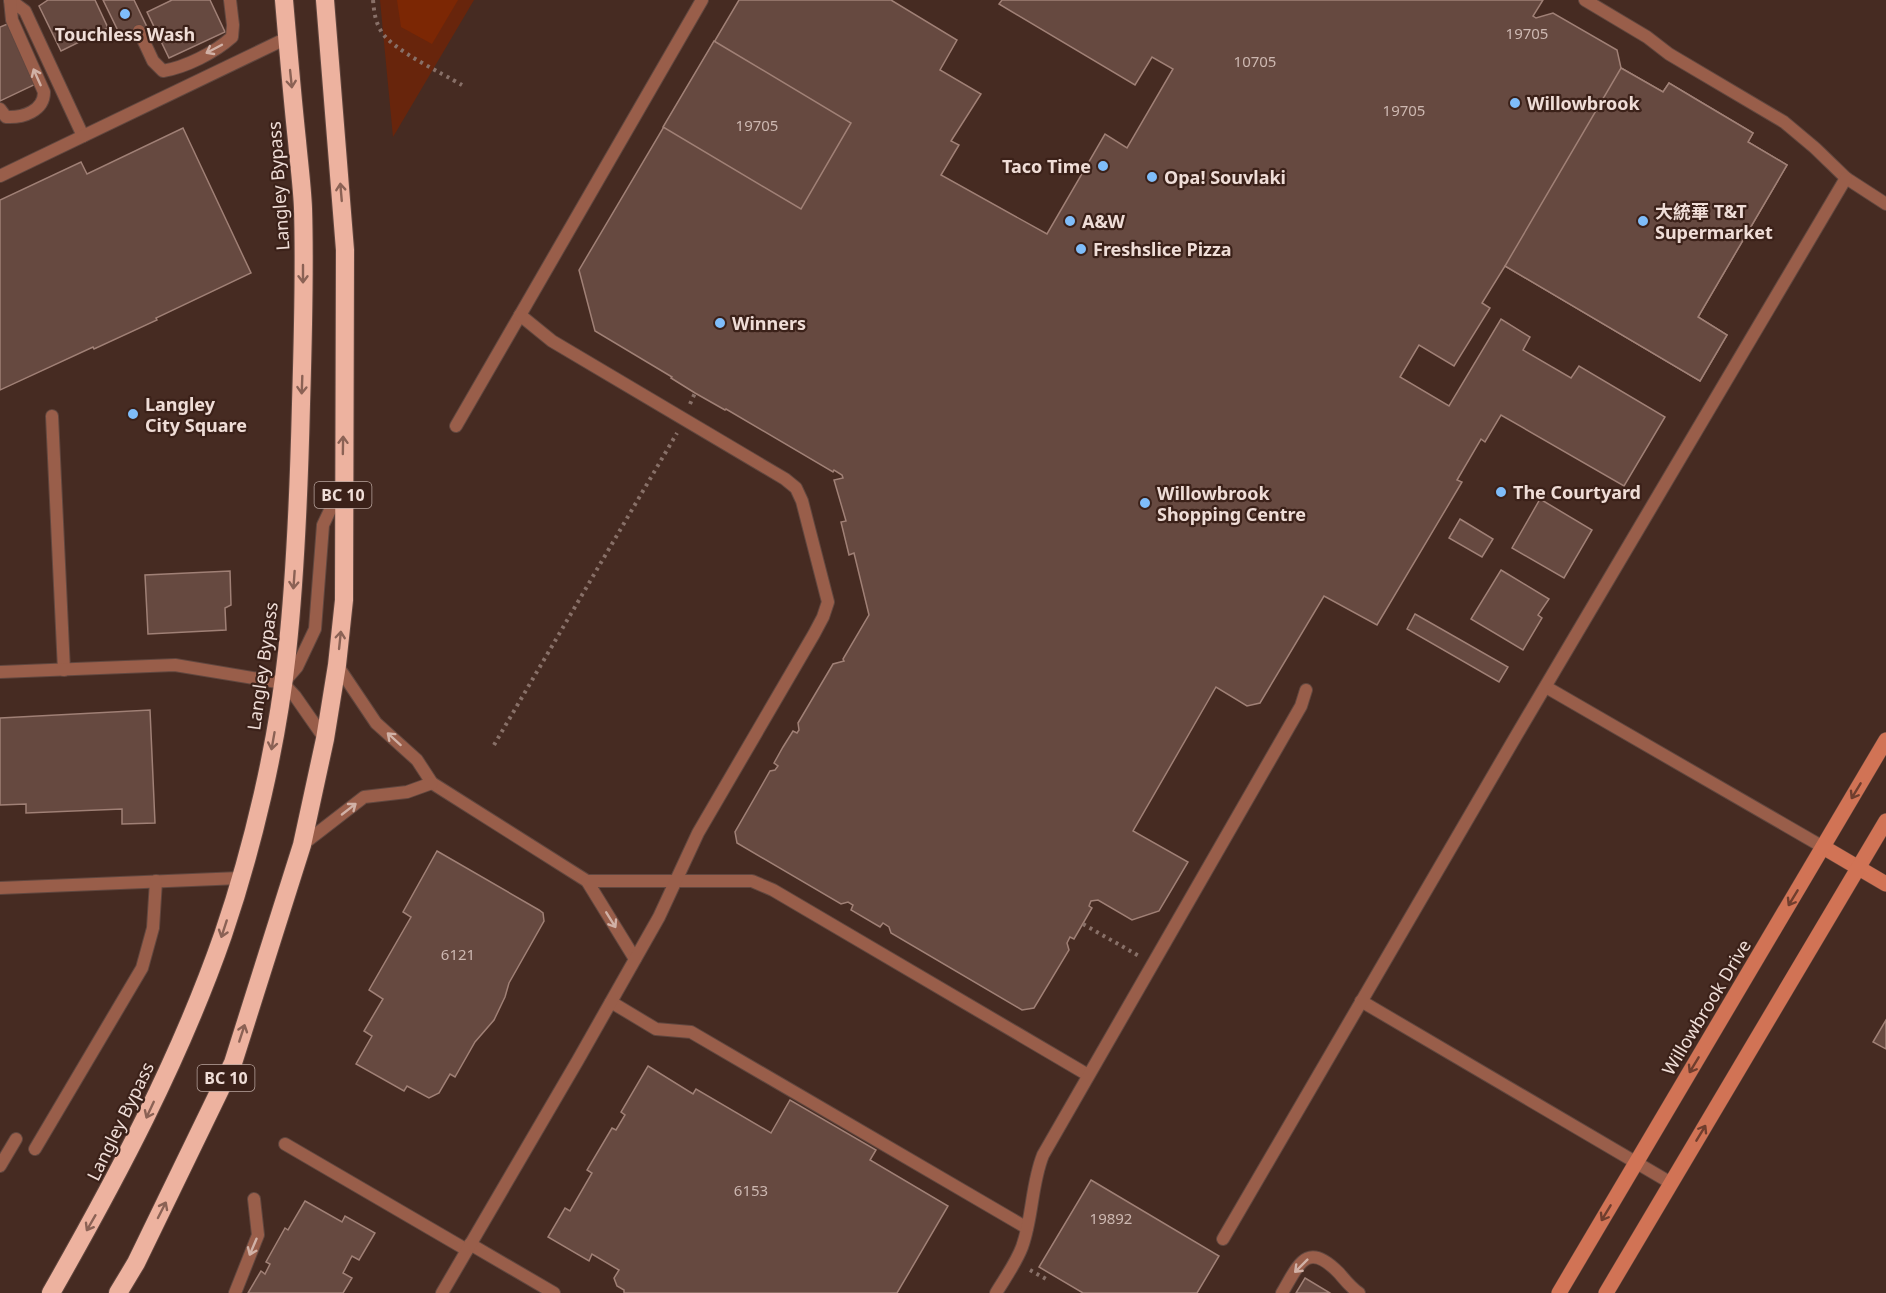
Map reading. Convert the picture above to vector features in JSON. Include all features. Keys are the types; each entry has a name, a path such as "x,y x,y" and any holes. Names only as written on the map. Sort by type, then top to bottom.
{"highway":[{"name":"Langley Bypass","path":"51,1293 113,1184 182,1042 223,934 240,878 259,805 283,683 298,516 304,327 303,206 284,0"},
{"name":"BC 10","path":"118,1293 136,1263 233,1063 302,845 325,739 337,665 344,600 345,250 325,0"}],"main road":[{"name":"Willowbrook Drive","path":"1559,1293 1886,740"},
{"path":"1606,1293 1886,821"},
{"path":"1823,848 1886,884"}],"lane":[{"path":"10,0 25,11 83,136"},
{"path":"0,109 6,117 16,118 39,109 44,101 44,92 12,20 10,0"},
{"path":"139,31 153,61 163,71 175,69 222,46 232,37 230,0"},
{"path":"456,426 702,0"},
{"path":"1585,0 1647,37 1669,54 1784,122 1846,178 1886,204"},
{"path":"0,176 287,38"},
{"path":"1223,1239 1846,178"},
{"path":"442,1293 659,917 698,833 824,617 828,602 796,488 785,479 552,341 520,315"},
{"path":"52,416 64,670"},
{"path":"283,683 297,667 315,630 323,525 343,483"},
{"path":"0,672 175,665 283,683 295,696 325,739"},
{"path":"337,665 376,723 417,760 432,783 587,881 635,959"},
{"path":"1546,687 1823,848"},
{"path":"996,1293 1021,1249 1039,1163 1300,706 1306,690"},
{"path":"302,845 364,797 407,792 432,783"},
{"path":"0,888 240,878"},
{"path":"587,881 752,880 1088,1075"},
{"path":"35,1149 142,968 153,928 156,881"},
{"path":"1361,1001 1671,1183"},
{"path":"611,1002 656,1029 691,1032 1027,1228"},
{"path":"0,1166 16,1139"},
{"path":"285,1144 554,1293"},
{"path":"235,1293 258,1235 254,1199"},
{"path":"1282,1293 1296,1270 1304,1261 1313,1256 1321,1257 1330,1264 1359,1293"}],"path":[{"path":"373,0 374,16 381,32 392,44 462,85"},
{"path":"494,746 673,441 695,393"},
{"path":"1083,924 1152,964"},
{"path":"1030,1270 1046,1279"}],"shaded area":[{"path":"380,0 474,0 393,137"},
{"path":"397,0 458,0 432,44 401,27"}],"building":[{"path":"48,0 95,0 108,28 61,51 39,6"},
{"name":"Touchless Wash","path":"103,0 134,0 147,27 122,39"},
{"path":"172,0 210,0 225,32 169,58 147,12"},
{"name":"Willowbrook Shopping Centre","path":"739,0 891,0 957,40 940,70 981,94 951,141 959,145 941,175 1047,234 1105,134 1127,148 1173,69 1152,57 1135,85 999,4 1002,0 1543,0 1533,16 1536,18 1553,13 1617,50 1621,68 1663,92 1669,83 1753,133 1748,142 1787,165 1698,317 1727,335 1700,381 1505,266 1482,303 1490,308 1454,366 1419,345 1400,377 1449,406 1501,319 1530,337 1523,350 1571,378 1579,366 1665,417 1624,486 1501,415 1485,442 1481,439 1457,480 1462,482 1377,625 1324,596 1260,703 1247,706 1216,687 1133,831 1188,862 1159,911 1132,920 1098,900 1091,901 1089,906 1092,908 1074,939 1070,937 1067,943 1069,950 1034,1008 1022,1010 891,933 889,927 883,923 880,927 851,910 853,905 848,902 841,904 737,843 735,832 770,771 775,770 778,766 774,763 783,747 793,731 797,733 799,730 798,723 833,664 844,661 843,659 869,615 854,553 849,555 841,522 846,521 834,480 843,478 834,470 833,472 695,393 595,331 579,270"},
{"path":"10,23 38,83 0,101 0,27"},
{"path":"714,41 851,123 801,209 663,127"},
{"name":"大統華 T&T Supermarket","path":"1621,68 1663,92 1669,83 1753,133 1748,142 1787,165 1698,317 1727,335 1700,381 1505,266"},
{"path":"183,128 251,273 156,318 157,320 0,390 0,200 81,162 87,174"},
{"path":"1540,499 1592,530 1564,578 1512,548"},
{"path":"1460,519 1493,539 1482,557 1449,538"},
{"path":"1501,570 1549,599 1538,615 1542,618 1523,650 1471,619"},
{"path":"230,571 231,605 225,608 226,630 148,634 145,575"},
{"path":"1415,614 1508,667 1499,682 1407,629"},
{"path":"150,710 155,823 122,824 122,809 26,813 26,804 0,805 0,718"},
{"path":"437,851 539,910 543,913 544,921 509,983 494,1020 475,1042 455,1077 450,1074 439,1093 429,1098 407,1086 404,1091 356,1064 372,1036 364,1031 383,999 369,990 411,917 403,912"},
{"path":"1886,1020 1886,1049 1873,1042"},
{"path":"648,1066 693,1094 696,1089 771,1133 790,1100 876,1150 870,1160 948,1206 897,1293 624,1293 624,1290 617,1286 614,1278 619,1270 592,1254 589,1261 548,1237 565,1208 570,1211 592,1173 587,1170 612,1128 616,1130 625,1115 621,1112"},
{"path":"1091,1180 1219,1256 1197,1293 1083,1293 1039,1267"},
{"path":"305,1201 342,1222 345,1216 375,1233 359,1260 352,1256 343,1273 352,1278 343,1293 248,1293 261,1271 265,1274 270,1264 266,1262 285,1228 288,1230"},
{"path":"1305,1278 1330,1293 1296,1293"}],"place":[{"name":"Touchless Wash","path":"125,14"},
{"name":"Willowbrook","path":"1515,103"},
{"name":"Taco Time","path":"1103,166"},
{"name":"Opa! Souvlaki","path":"1152,177"},
{"name":"A&W","path":"1070,221"},
{"name":"大統華 T&T Supermarket","path":"1643,221"},
{"name":"Freshslice Pizza","path":"1081,249"},
{"name":"Winners","path":"720,323"},
{"name":"Langley City Square","path":"133,414"},
{"name":"The Courtyard","path":"1501,492"},
{"name":"Willowbrook Shopping Centre","path":"1145,503"}]}
